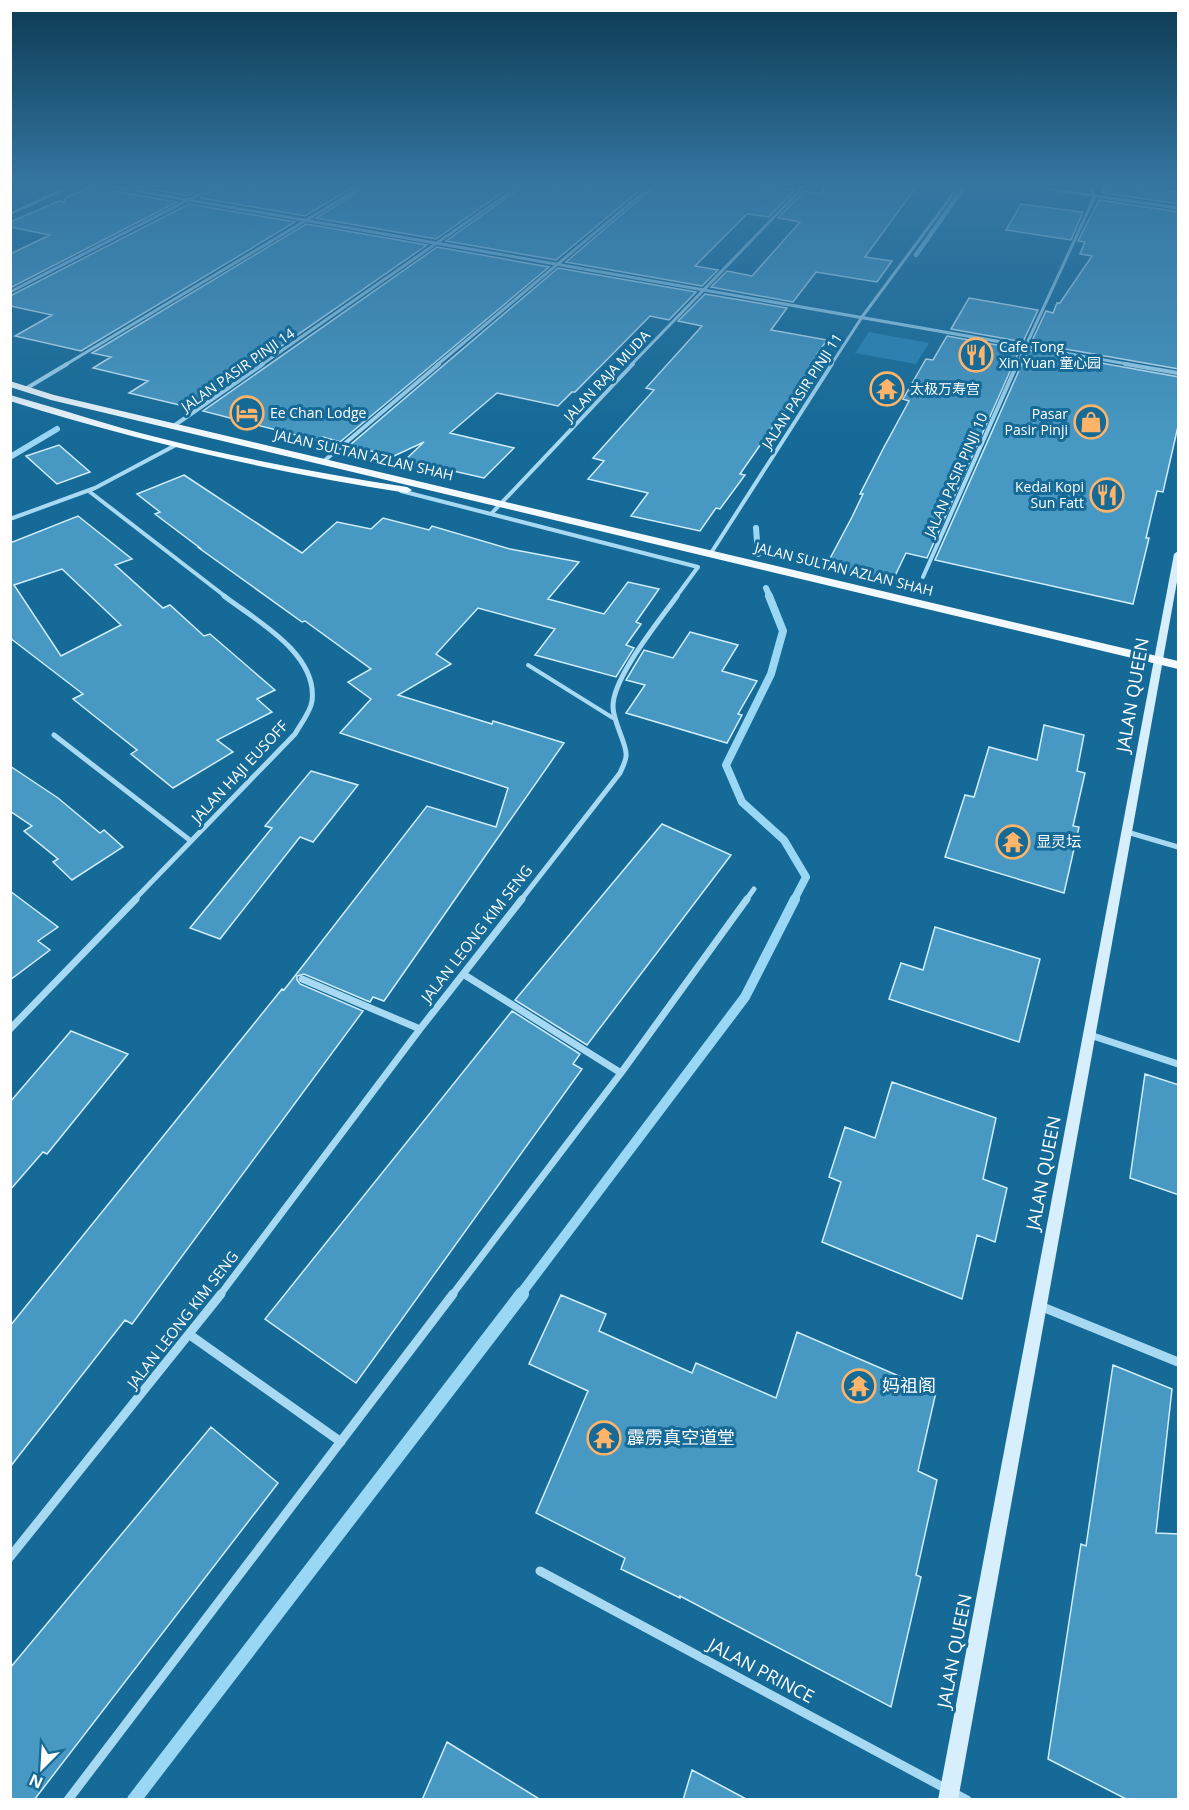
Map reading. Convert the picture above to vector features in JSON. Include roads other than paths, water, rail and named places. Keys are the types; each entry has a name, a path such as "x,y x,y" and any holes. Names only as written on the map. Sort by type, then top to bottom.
{"main road":[{"name":"JALAN SULTAN AZLAN SHAH","path":"10,384 51,397 1179,665"},
{"path":"51,397 88,412 170,437 175,439 174,446 188,442 204,443 286,458 324,461"},
{"name":"JALAN SULTAN AZLAN SHAH","path":"10,398 89,424 174,446 272,467 379,486 502,503"},
{"name":"JALAN QUEEN","path":"949,1795 1179,554"}],"street":[{"path":"10,292 52,270"},
{"path":"27,388 221,270"},
{"name":"JALAN PASIR PINJI 14","path":"175,426 400,270"},
{"path":"324,461 548,270"},
{"path":"592,270 1179,373"},
{"name":"JALAN RAJA MUDA","path":"491,514 721,270"},
{"name":"JALAN PASIR PINJI 11","path":"711,553 862,317 896,270"},
{"name":"JALAN PASIR PINJI 10","path":"923,577 1060,270"},
{"path":"10,519 90,492 134,470 174,446"},
{"name":"JALAN LEONG KIM SENG","path":"10,1557 190,1335 420,1029 620,773 627,754 613,718 613,698 622,677 698,567 379,486"},
{"name":"JALAN HAJI EUSOFF","path":"10,1029 296,734 312,702 309,671 292,648 90,492"},
{"path":"54,735 191,841"},
{"path":"1127,832 1179,847"},
{"path":"68,1800 621,1073 754,889"},
{"path":"463,974 621,1073"},
{"path":"302,979 420,1029"},
{"path":"1089,1035 1179,1064"},
{"path":"1039,1306 1179,1362"},
{"path":"190,1335 341,1442"},
{"name":"JALAN PRINCE","path":"540,1571 949,1795 967,1800"}],"lane":[{"path":"528,665 613,718"}],"waterway":[{"path":"10,457 57,429"},
{"path":"756,528 758,554"},
{"path":"766,588 770,597"},
{"path":"769,596 783,631 771,674 726,765 742,802 784,840 806,877 794,900"},
{"path":"520,1295 745,997 795,899"},
{"path":"134,1800 522,1294"}],"place":[{"name":"Cafe Tong Xin Yuan 童心园","path":"976,355"},
{"name":"太极万寿宫","path":"887,389"},
{"name":"Ee Chan Lodge","path":"247,413"},
{"name":"Pasar Pasir Pinji","path":"1091,422"},
{"name":"Kedai Kopi Sun Fatt","path":"1107,495"},
{"name":"显灵坛","path":"1013,842"},
{"name":"妈祖阁","path":"859,1386"},
{"name":"霹雳真空道堂","path":"604,1438"}]}
